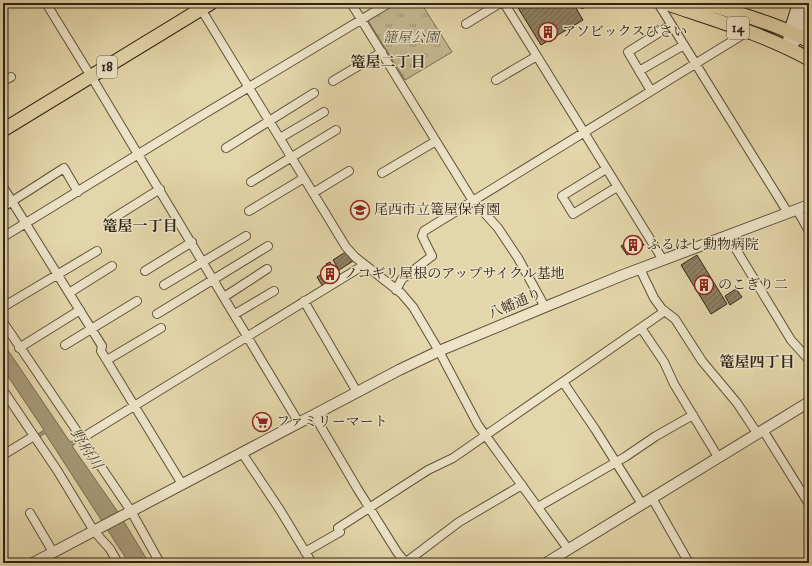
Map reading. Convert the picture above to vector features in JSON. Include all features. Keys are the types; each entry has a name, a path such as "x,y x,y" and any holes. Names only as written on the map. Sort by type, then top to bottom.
{"main road":[{"name":"14","path":"665,3 789,47 809,58"},
{"name":"14","path":"705,3 799,36"},
{"path":"799,3 799,36"},
{"path":"789,47 799,36 809,3"},
{"name":"18","path":"3,130 89,73 201,4"},
{"name":"18","path":"3,122 89,73"}],"street":[{"path":"46,3 192,242 299,423"},
{"path":"351,3 474,201 498,228 518,258 545,307"},
{"path":"3,237 248,87 389,3"},
{"path":"466,24 500,3"},
{"path":"504,3 663,260"},
{"path":"658,3 792,211 809,231"},
{"path":"201,4 248,87 346,247 364,265 401,293 413,307 439,351 478,425 568,549"},
{"path":"652,91 628,52 671,25"},
{"path":"396,290 402,279 432,256 422,236 424,231 747,32"},
{"path":"639,71 684,45"},
{"path":"333,81 382,52"},
{"path":"496,80 537,56"},
{"path":"3,81 10,77"},
{"path":"226,148 314,94"},
{"path":"280,138 324,112"},
{"path":"251,182 336,130"},
{"path":"382,173 436,141"},
{"path":"3,206 64,168 78,192"},
{"path":"606,169 562,196 573,214 617,187"},
{"path":"313,193 349,171"},
{"path":"249,211 304,178"},
{"path":"3,187 102,346 101,351 182,484"},
{"path":"112,219 160,189"},
{"name":"八幡通り","path":"33,563 357,392 439,351 640,269 809,205"},
{"path":"164,284 246,236"},
{"path":"728,236 791,340 809,360"},
{"path":"145,271 192,242"},
{"path":"157,314 268,246"},
{"path":"3,307 97,251"},
{"path":"82,438 364,265"},
{"path":"69,293 112,266"},
{"path":"224,297 267,269"},
{"path":"640,269 654,298 662,309 675,319 702,361 760,431 809,504"},
{"path":"235,314 274,291"},
{"path":"65,345 137,301"},
{"path":"304,301 357,392"},
{"path":"20,348 80,310"},
{"path":"305,552 340,532 338,528 428,470 453,458 665,311"},
{"path":"3,322 130,511 160,563"},
{"path":"107,360 161,328"},
{"path":"641,328 664,362 674,384 718,457"},
{"path":"563,382 642,504"},
{"path":"3,390 94,531 110,550 118,563"},
{"path":"546,563 809,402"},
{"path":"538,507 616,463 656,436 693,415"},
{"path":"314,416 405,563 459,522 522,485"},
{"path":"3,455 34,436"},
{"path":"242,453 280,510 312,563"},
{"path":"652,498 689,563"},
{"path":"30,513 53,552"}],"green space":[{"name":"籠屋公園","path":"394,3 421,3 452,52 405,80 367,19"}],"shaded area":[{"path":"3,343 70,442 74,440 76,443 72,446 118,512 149,563 129,563 45,433 40,437 38,434 44,430 3,369"}],"building":[{"name":"アソビックスびさい","path":"515,3 573,3 583,20 541,45"},
{"path":"578,3 591,3 582,9"},
{"name":"ふるはし動物病院","path":"638,236 644,245 627,255 621,246"},
{"path":"347,251 353,261 339,270 333,260"},
{"name":"のこぎり二","path":"697,255 727,304 711,314 681,265"},
{"name":"ノコギリ屋根のアップサイクル基地","path":"330,262 339,278 323,287 317,277 329,270 326,264"},
{"path":"736,289 742,297 730,305 725,296"}],"place":[{"name":"アソビックスびさい","path":"548,32"},
{"name":"尾西市立篭屋保育園","path":"360,210"},
{"name":"ふるはし動物病院","path":"633,245"},
{"name":"ノコギリ屋根のアップサイクル基地","path":"330,274"},
{"name":"のこぎり二","path":"704,285"},
{"name":"ファミリーマート","path":"262,422"}],"district":[{"name":"篭屋二丁目","path":"388,62"},
{"name":"篭屋一丁目","path":"140,226"},
{"name":"篭屋四丁目","path":"757,362"}],"water label":[{"name":"野府川","path":"86,449"}]}
